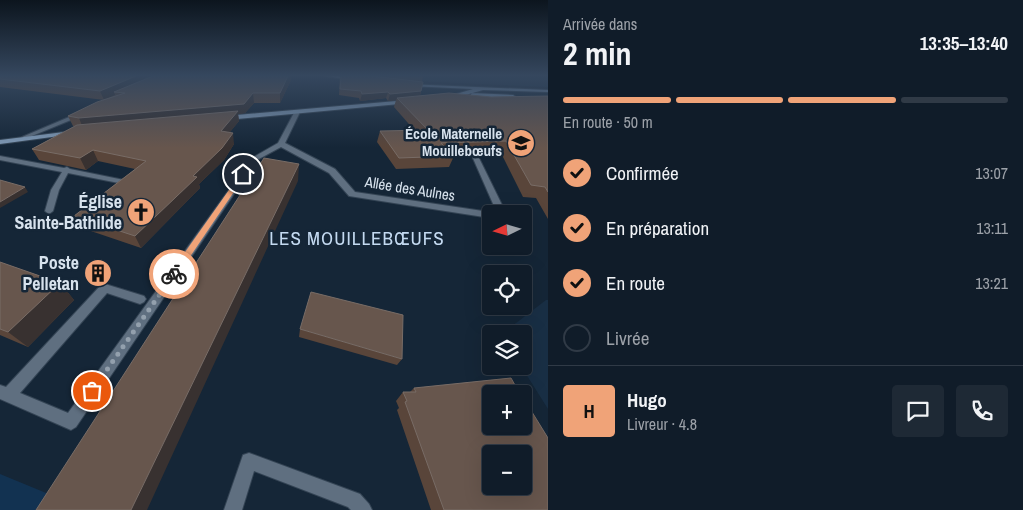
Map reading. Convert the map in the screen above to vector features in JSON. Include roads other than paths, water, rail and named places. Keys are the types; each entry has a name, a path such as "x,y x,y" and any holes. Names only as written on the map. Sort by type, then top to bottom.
{"main road":[{"path":"214,119 412,101"},
{"path":"0,142 25,137 75,132"}],"street":[{"path":"25,137 89,111"},
{"path":"140,299 105,288 4,394 71,422 254,159 281,144 297,112"},
{"name":"Allée des Aulnes","path":"281,144 332,171 352,194 484,214 499,207 475,156"},
{"path":"0,158 66,169 129,183"},
{"path":"50,211 55,190 66,169"},
{"path":"233,510 249,461 359,505"}],"place":[{"name":"École Maternelle Mouillebœufs","path":"521,143"},
{"name":"Église Sainte-Bathilde","path":"141,212"},
{"name":"Poste Pelletan","path":"98,273"}],"district":[{"name":"LES MOUILLEBŒUFS","path":"357,238"}]}
